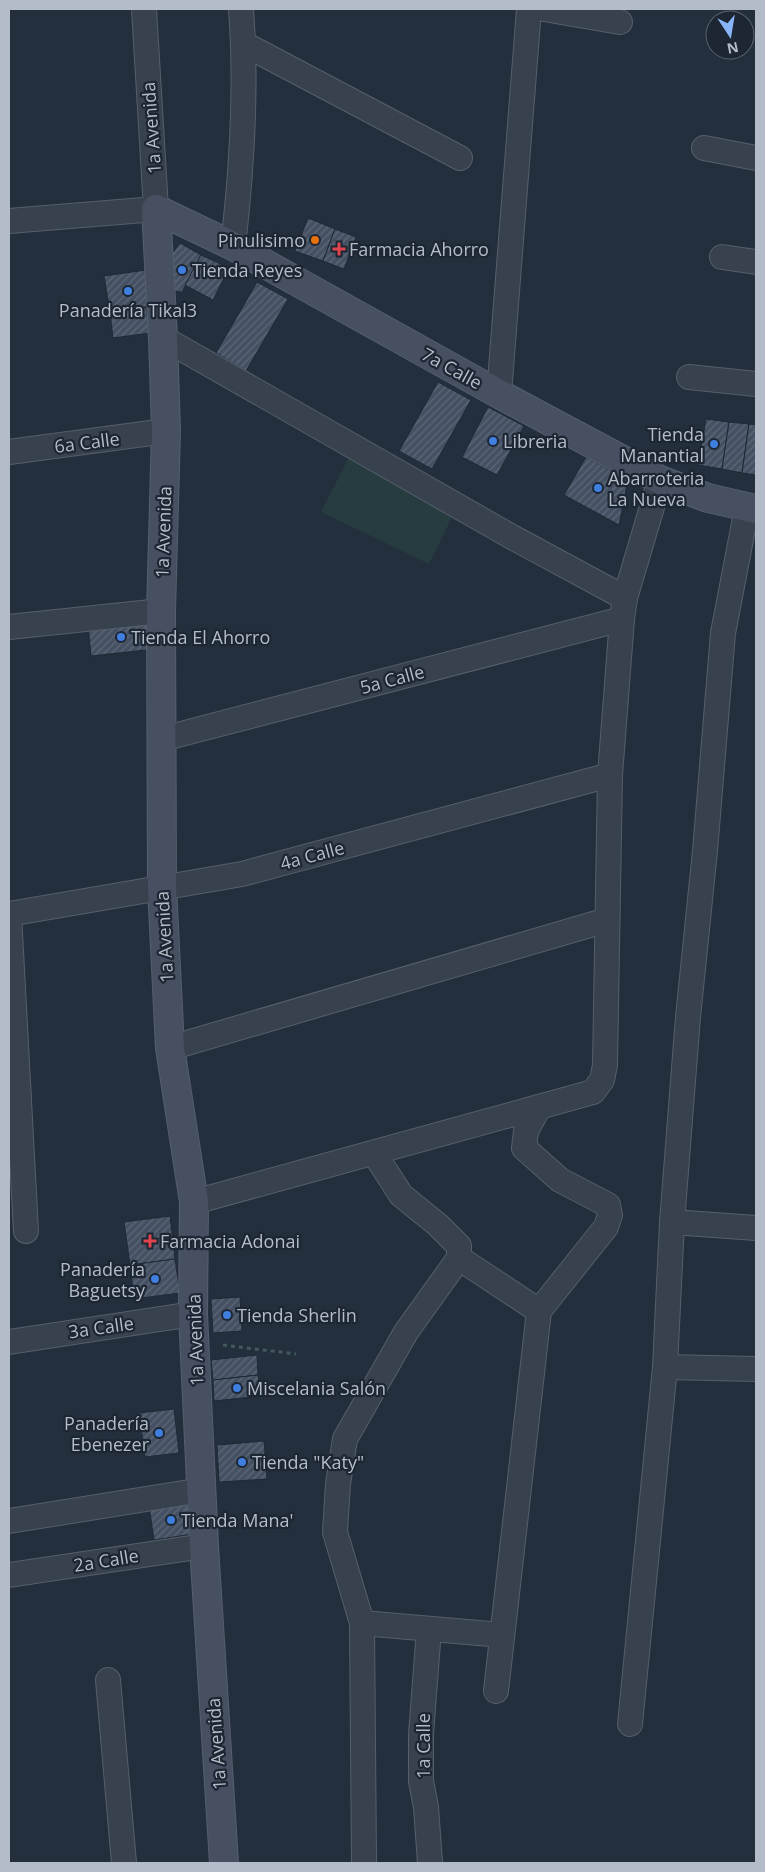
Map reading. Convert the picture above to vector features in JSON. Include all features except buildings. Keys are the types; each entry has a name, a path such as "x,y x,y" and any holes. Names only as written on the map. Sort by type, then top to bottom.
{"street":[{"name":"1a Avenida","path":"144,9 163,338 166,431 161,610 162,887 170,1048 194,1202 193,1314 204,1546 224,1863"},
{"path":"233,246 239,194 244,44 242,9"},
{"path":"499,394 529,9"},
{"path":"544,9 620,22"},
{"path":"244,44 460,158"},
{"path":"704,148 756,158"},
{"path":"9,220 156,209"},
{"name":"7a Calle","path":"156,209 233,246 499,394 660,480 708,498 752,508"},
{"path":"722,257 756,262"},
{"path":"163,338 512,537 624,609"},
{"path":"689,377 756,384"},
{"name":"6a Calle","path":"9,452 166,431"},
{"path":"194,1202 593,1092 602,1080 605,1065 610,774 624,609 660,480"},
{"path":"630,1724 665,1367 672,1222 688,1017 705,852 723,633 752,508"},
{"name":"5a Calle","path":"162,739 624,609"},
{"path":"9,627 161,610"},
{"name":"4a Calle","path":"9,914 242,874 610,774"},
{"path":"9,914 26,1231"},
{"path":"170,1048 606,920"},
{"path":"496,1691 538,1311 606,1227 610,1215 608,1205 560,1180 524,1148 526,1131 539,1107"},
{"path":"364,1863 362,1623 335,1532 338,1484 345,1439 406,1332 459,1258 459,1246 438,1224 401,1195 374,1153"},
{"path":"672,1222 756,1228"},
{"path":"459,1258 538,1311"},
{"name":"3a Calle","path":"9,1342 193,1314"},
{"path":"665,1367 756,1368"},
{"path":"9,1522 202,1490"},
{"name":"2a Calle","path":"9,1575 204,1546"},
{"path":"362,1623 502,1635"},
{"name":"1a Calle","path":"429,1629 421,1743 421,1781 426,1807 430,1863"},
{"path":"108,1680 124,1863"}],"path":[{"path":"195,1342 296,1354"}],"green space":[{"path":"350,455 457,507 429,564 321,512"}],"place":[{"name":"Pinulisimo","path":"315,240"},
{"name":"Farmacia Ahorro","path":"339,249"},
{"name":"Tienda Reyes","path":"182,270"},
{"name":"Panadería Tikal3","path":"128,291"},
{"name":"Libreria","path":"493,441"},
{"name":"Tienda Manantial","path":"714,444"},
{"name":"Abarroteria La Nueva","path":"598,488"},
{"name":"Tienda El Ahorro","path":"121,637"},
{"name":"Farmacia Adonai","path":"150,1241"},
{"name":"Panadería Baguetsy","path":"155,1279"},
{"name":"Tienda Sherlin","path":"227,1315"},
{"name":"Miscelania Salón","path":"237,1388"},
{"name":"Panadería Ebenezer","path":"159,1433"},
{"name":"Tienda \"Katy\"","path":"242,1462"},
{"name":"Tienda Mana'","path":"171,1520"}]}
